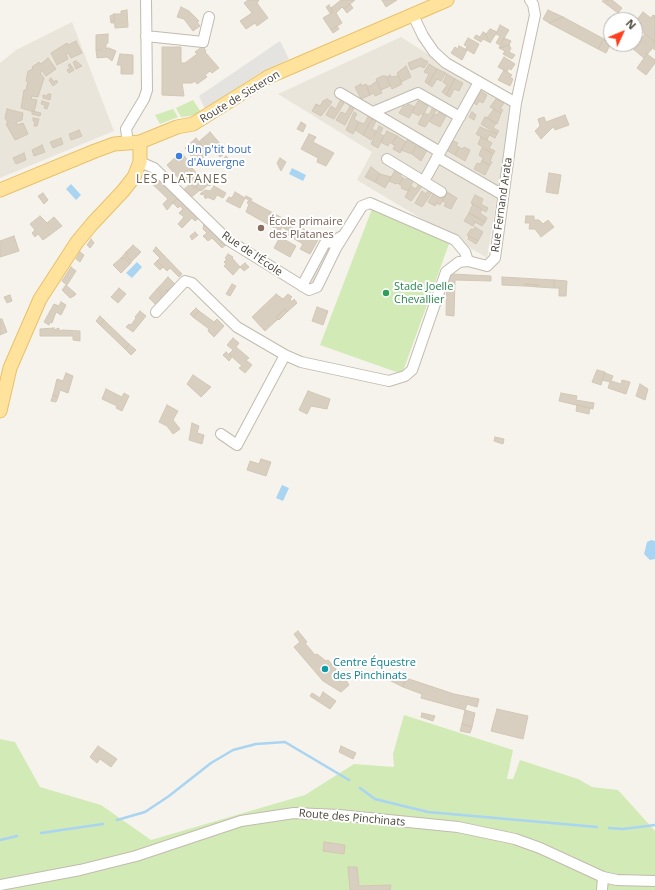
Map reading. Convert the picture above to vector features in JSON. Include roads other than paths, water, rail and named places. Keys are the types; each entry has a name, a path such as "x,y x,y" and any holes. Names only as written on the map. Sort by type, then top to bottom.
{"main road":[{"name":"Route de Sisteron","path":"0,190 95,150 114,144 134,142 178,127 193,124 268,77 447,0"},
{"path":"0,411 10,368 40,298 77,242 134,177 140,162 134,142"}],"street":[{"path":"134,142 126,129 144,100 147,90 146,0"},
{"name":"Rue Fernand Arata","path":"468,261 487,266 495,258 516,103 535,15 533,4 530,0"},
{"path":"413,14 423,36 434,52 446,63 516,103"},
{"path":"146,36 203,42 209,17"},
{"path":"424,181 479,82"},
{"path":"340,93 373,112 438,155 503,195"},
{"path":"373,112 418,93 460,117"},
{"path":"387,159 442,192"},
{"name":"Rue de l'École","path":"140,162 154,168 228,240 309,290 316,289 336,248 346,234"},
{"path":"156,312 185,281 192,283 237,327 285,355 301,362 389,381 405,376 412,370 446,272 459,262 468,261 465,252 456,240 370,203 362,206 346,234 332,242 325,243 302,286"},
{"path":"222,434 236,445 285,355"},
{"name":"Route des Pinchinats","path":"0,885 80,870 136,856 241,821 294,813 339,815 458,827 515,839 540,848 603,877 617,880 655,882"},
{"path":"602,890 603,877"}],"water":[{"path":"292,168 306,175 303,181 289,174"},
{"path":"71,184 81,195 76,200 66,189"},
{"path":"137,262 142,267 132,278 126,273"},
{"path":"282,485 289,488 283,501 276,498"},
{"path":"651,540 655,541 655,559 650,560 644,554 647,542"}],"waterway":[{"path":"117,820 145,812 169,796 211,763 233,750 256,744 285,742 349,780"},
{"path":"360,788 375,799 428,812 597,827"},
{"path":"41,833 103,824"},
{"path":"609,828 623,829 655,825"},
{"path":"0,840 17,836"}],"place":[{"name":"Un p'tit bout d'Auvergne","path":"179,156"},
{"name":"École primaire des Platanes","path":"261,228"},
{"name":"Stade Joelle Chevallier","path":"386,293"},
{"name":"Centre Équestre des Pinchinats","path":"325,669"}],"district":[{"name":"LES PLATANES","path":"182,180"}]}
